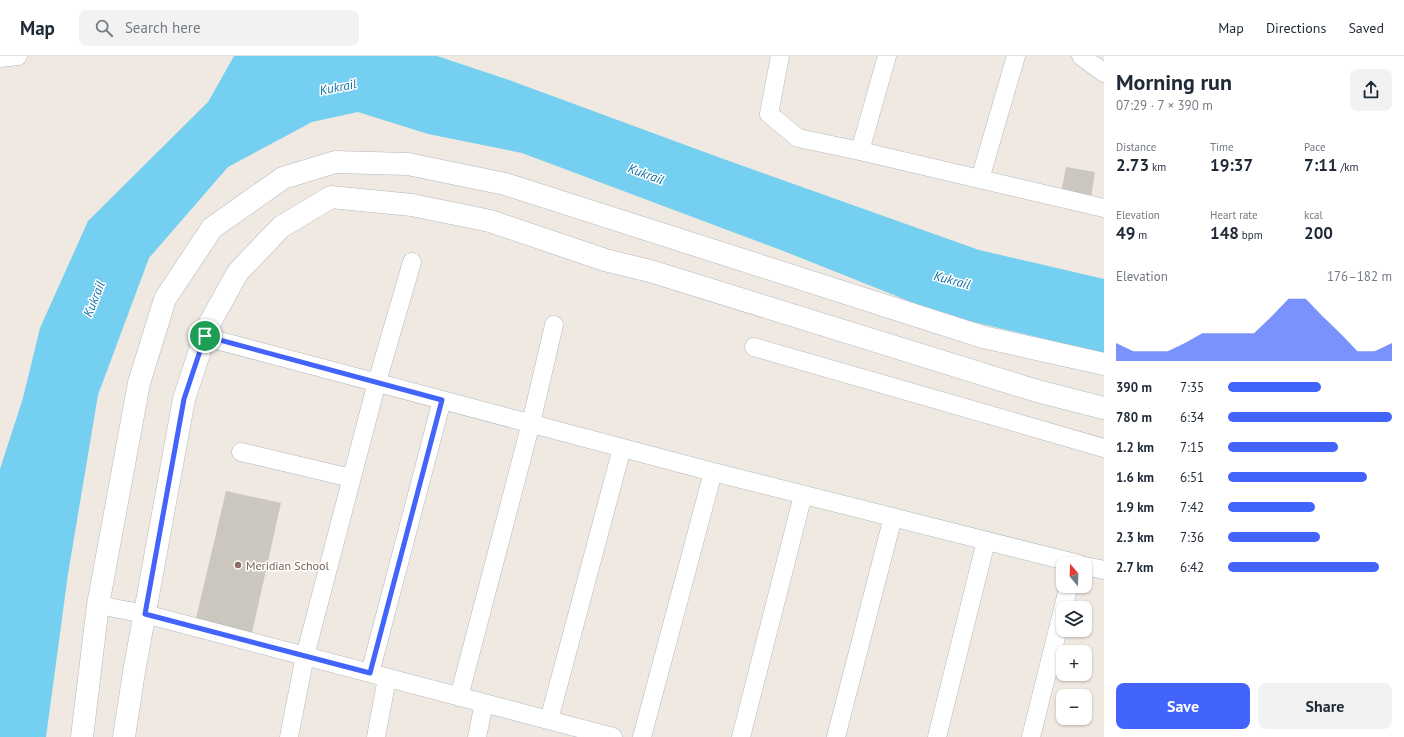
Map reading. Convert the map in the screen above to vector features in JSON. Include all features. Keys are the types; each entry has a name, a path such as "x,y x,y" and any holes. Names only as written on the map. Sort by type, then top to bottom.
{"street":[{"path":"0,58 18,56"},
{"path":"780,56 769,114 798,138 980,179 1103,204"},
{"path":"860,151 887,56"},
{"path":"980,179 1016,56"},
{"path":"1081,56 1104,73"},
{"path":"82,737 98,605 139,383 165,299 212,228 283,178 335,162 408,164 505,184 983,337 1104,364"},
{"path":"124,737 184,399 208,326 238,272 281,227 330,197 412,205 490,221 605,260 657,273 1038,391 1104,408"},
{"path":"289,737 305,656 351,478 412,262"},
{"path":"459,696 531,423 554,325"},
{"path":"205,336 713,472 1056,558"},
{"path":"754,346 1104,448"},
{"path":"376,737 378,676 442,400"},
{"path":"549,720 622,448"},
{"path":"241,452 351,478"},
{"path":"642,737 713,472"},
{"path":"741,737 804,495"},
{"path":"836,737 893,517"},
{"path":"937,737 986,541"},
{"path":"1092,567 1104,570"},
{"path":"98,605 145,614 549,720 573,732 613,737"},
{"path":"1031,737 1056,637"},
{"path":"477,737 484,704"}],"water":[{"name":"Kukrail","path":"234,56 437,56 509,80 718,157 979,250 1104,279 1104,353 944,315 781,250 522,153 428,134 358,112 312,122 228,167 149,258 98,395 68,574 46,737 0,737 0,469 23,398 40,328 88,221 208,102"}],"building":[{"path":"1066,167 1095,172 1091,198 1061,193"},
{"name":"Meridian School","path":"226,491 281,503 250,642 194,627"}],"place":[{"name":"Meridian School","path":"238,565"}],"route":[{"path":"205,336 442,400 370,673 145,614 184,399 205,336"}]}
